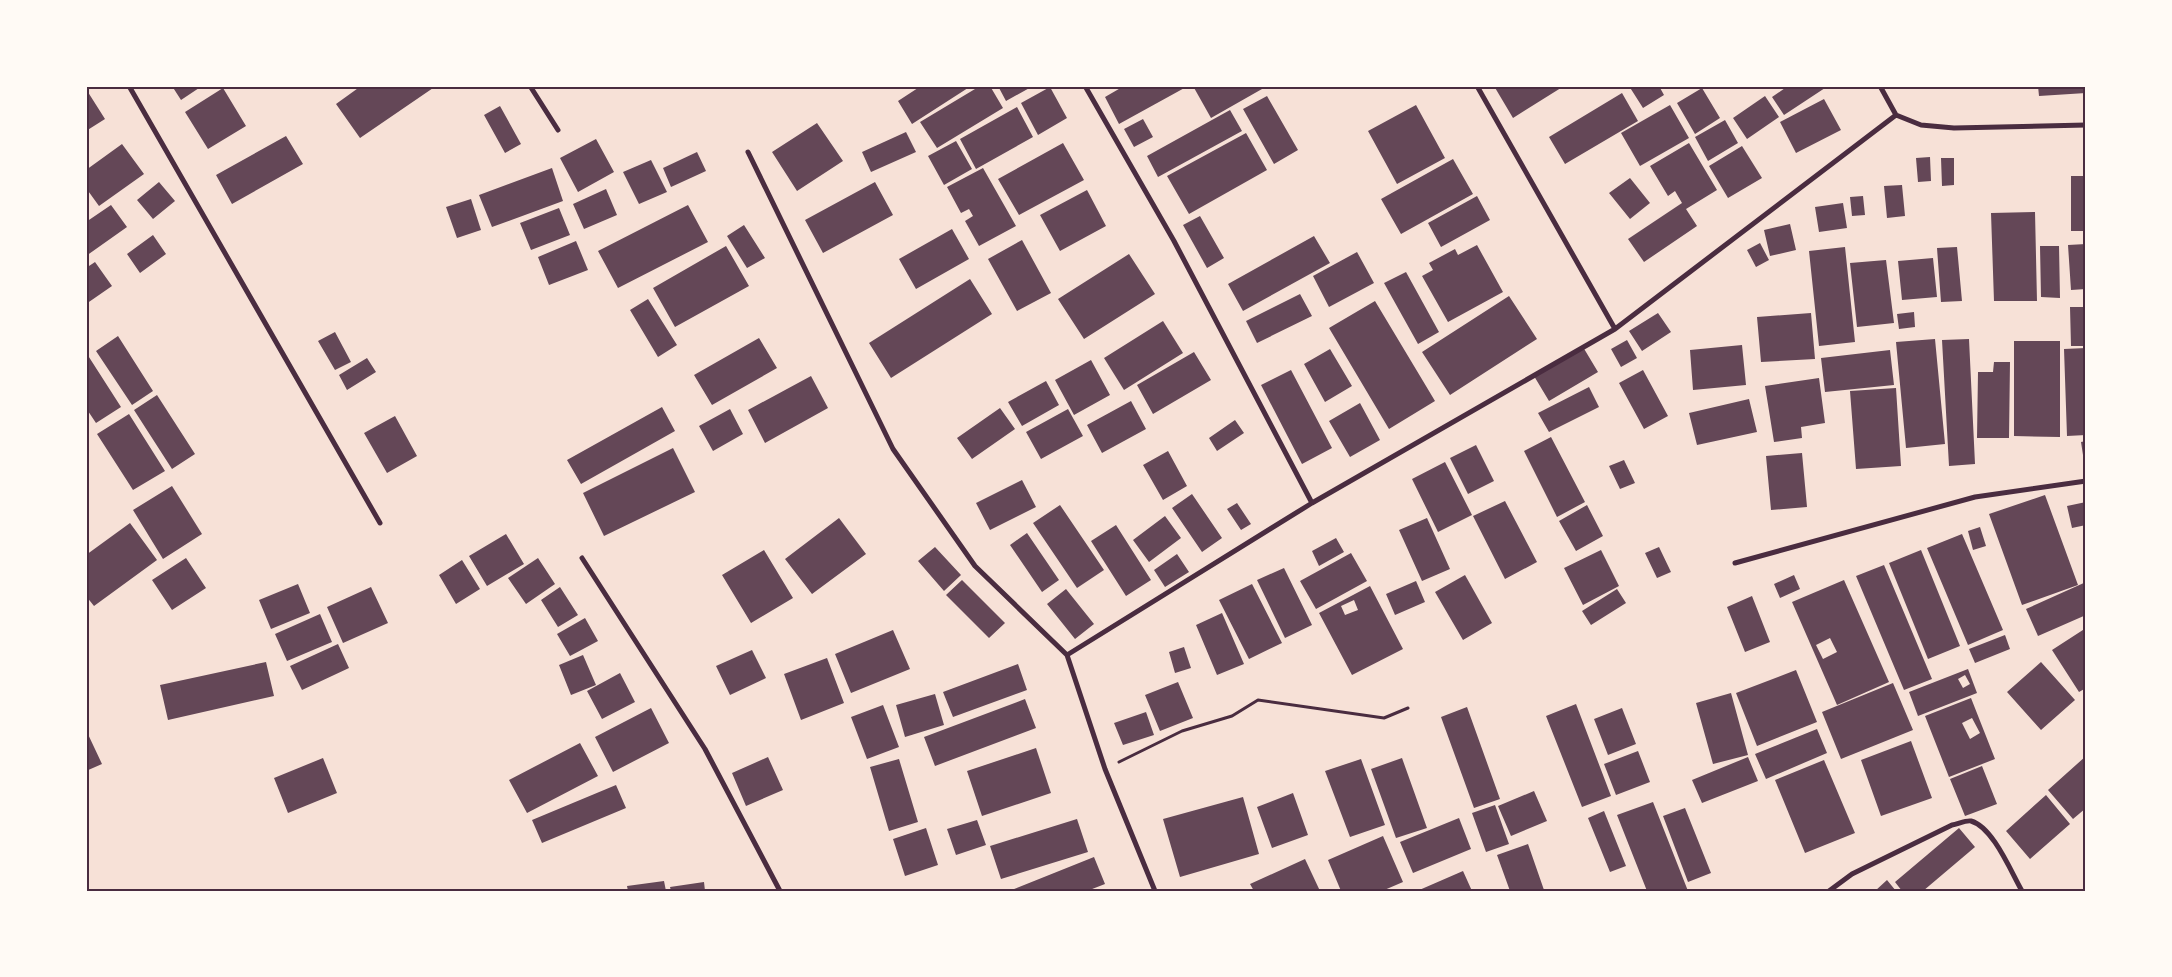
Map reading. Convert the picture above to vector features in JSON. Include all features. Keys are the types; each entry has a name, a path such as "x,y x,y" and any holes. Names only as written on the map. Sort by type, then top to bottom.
{"street":[{"path":"129,86 380,524"},
{"path":"530,86 558,130"},
{"path":"1085,86 1174,241 1312,503"},
{"path":"1477,86 1615,330"},
{"path":"1880,86 1896,115 1921,125 1954,128 2086,126"},
{"path":"1067,655 1312,503 1615,330 1896,115"},
{"path":"748,152 893,449 975,566 1067,655 1104,769 1155,891"},
{"path":"1735,563 1975,497 2086,480"},
{"path":"582,558 705,749 780,891"},
{"path":"1829,891 1852,874 1952,825 1970,821 1983,827 1997,846 2022,891"}],"path":[{"path":"1104,769 1182,731 1232,716 1258,700 1384,718 1408,708"}],"building":[{"path":"172,86 202,86 181,100"},
{"path":"361,86 436,86 360,138 336,104"},
{"path":"921,86 971,86 912,124 898,101"},
{"path":"980,86 990,86 1003,108 937,148 920,122"},
{"path":"998,86 1033,86 1006,101"},
{"path":"1124,86 1188,86 1119,124 1105,97"},
{"path":"1193,86 1260,86 1262,89 1211,118"},
{"path":"1494,86 1564,86 1513,118"},
{"path":"1629,86 1659,86 1664,95 1643,108"},
{"path":"1788,86 1828,86 1784,115 1772,97"},
{"path":"2038,86 2086,86 2086,93 2039,96"},
{"path":"1050,87 1067,118 1038,135 1021,103"},
{"path":"223,88 246,126 208,149 185,112"},
{"path":"1702,88 1720,118 1695,134 1677,103"},
{"path":"86,89 105,119 86,131"},
{"path":"1622,93 1638,121 1565,164 1549,137"},
{"path":"1267,96 1298,150 1274,164 1243,109"},
{"path":"1765,96 1779,117 1747,139 1733,118"},
{"path":"1824,99 1841,130 1796,153 1780,122"},
{"path":"1416,105 1445,158 1397,184 1368,131"},
{"path":"1670,105 1689,138 1640,166 1621,133"},
{"path":"500,106 521,144 505,153 484,115"},
{"path":"1017,107 1033,137 976,169 960,139"},
{"path":"1230,110 1242,131 1158,177 1147,156"},
{"path":"1143,119 1153,137 1134,147 1124,129"},
{"path":"1725,120 1738,143 1708,161 1695,137"},
{"path":"817,123 843,161 797,191 772,152"},
{"path":"906,132 916,152 871,172 862,152"},
{"path":"1246,133 1267,170 1189,214 1167,176"},
{"path":"286,136 303,164 232,204 216,175"},
{"path":"596,139 614,172 578,192 560,158"},
{"path":"956,141 972,169 944,185 928,156"},
{"path":"1063,143 1084,180 1019,215 998,179"},
{"path":"1689,143 1717,190 1686,209 1697,226 1644,262 1628,239 1682,203 1675,191 1668,196 1650,166"},
{"path":"122,144 144,174 99,206 86,188 86,170"},
{"path":"1742,146 1762,178 1728,198 1709,166"},
{"path":"697,152 706,171 671,187 663,168"},
{"path":"1930,157 1931,181 1918,182 1916,158"},
{"path":"1941,158 1954,158 1954,185 1942,186"},
{"path":"1453,159 1473,194 1401,234 1381,199"},
{"path":"651,160 667,192 639,204 623,172"},
{"path":"552,168 563,201 492,227 479,195"},
{"path":"983,168 1016,226 979,246 965,221 973,216 969,209 961,213 947,187"},
{"path":"2071,176 2086,176 2086,231 2071,231"},
{"path":"1630,178 1650,203 1630,219 1609,193"},
{"path":"159,182 175,201 153,219 137,200"},
{"path":"875,182 893,215 823,253 805,220"},
{"path":"1902,185 1905,216 1887,218 1884,186"},
{"path":"606,189 617,215 584,229 573,204"},
{"path":"1087,190 1106,226 1060,251 1040,215"},
{"path":"1477,196 1490,220 1441,247 1428,223"},
{"path":"1863,196 1865,215 1852,216 1850,197"},
{"path":"471,199 481,230 457,238 446,207"},
{"path":"1843,203 1847,228 1819,232 1815,207"},
{"path":"111,205 127,227 86,256 86,222"},
{"path":"688,205 708,242 618,288 598,251"},
{"path":"559,208 570,235 531,250 520,223"},
{"path":"2035,212 2037,301 1994,301 1991,213"},
{"path":"1200,216 1224,258 1207,268 1183,225"},
{"path":"1790,224 1796,250 1770,256 1764,230"},
{"path":"744,225 765,258 747,268 727,236"},
{"path":"952,229 969,259 916,289 899,259"},
{"path":"153,235 166,254 140,273 127,254"},
{"path":"1314,236 1330,263 1243,311 1228,284"},
{"path":"1022,240 1051,293 1017,311 988,259"},
{"path":"576,241 588,270 549,285 538,257"},
{"path":"1760,243 1769,260 1756,267 1747,250"},
{"path":"2086,244 2086,289 2071,290 2068,245"},
{"path":"1477,245 1503,292 1448,322 1422,276 1433,270 1429,263 1455,249 1458,255"},
{"path":"726,246 749,286 675,327 653,288"},
{"path":"2040,246 2059,246 2060,298 2041,297"},
{"path":"1845,247 1855,342 1819,346 1809,251"},
{"path":"1957,247 1962,301 1941,302 1937,248"},
{"path":"1357,252 1374,283 1329,307 1313,276"},
{"path":"1129,254 1155,294 1084,339 1058,299"},
{"path":"1933,258 1937,297 1902,300 1898,261"},
{"path":"1886,260 1894,323 1857,327 1850,263"},
{"path":"95,262 112,286 86,304 86,268"},
{"path":"1406,272 1439,332 1418,344 1384,283"},
{"path":"970,279 992,314 891,378 869,343"},
{"path":"1300,294 1312,316 1257,343 1246,321"},
{"path":"1509,296 1537,339 1450,395 1422,352"},
{"path":"648,299 677,345 658,357 630,310"},
{"path":"1375,301 1435,401 1389,429 1329,328"},
{"path":"2070,307 2086,307 2086,346 2071,346"},
{"path":"1914,312 1915,327 1899,329 1897,314"},
{"path":"1658,313 1671,332 1642,351 1629,331"},
{"path":"1811,313 1815,359 1761,362 1757,317"},
{"path":"1163,321 1183,353 1124,390 1104,358"},
{"path":"335,332 351,362 335,370 318,341"},
{"path":"118,336 153,391 132,405 96,351"},
{"path":"759,338 777,368 712,405 694,375"},
{"path":"1935,339 1945,444 1906,448 1896,342"},
{"path":"1969,339 1975,464 1949,466 1942,340"},
{"path":"1627,340 1637,358 1621,367 1611,349"},
{"path":"2014,341 2060,341 2060,437 2014,436"},
{"path":"1742,345 1746,385 1693,390 1690,350"},
{"path":"1583,347 1598,372 1549,401 1534,376"},
{"path":"2086,348 2086,435 2067,436 2064,349"},
{"path":"1330,349 1352,386 1325,402 1304,364"},
{"path":"1890,350 1894,385 1825,392 1821,358"},
{"path":"1194,352 1211,380 1153,414 1137,385"},
{"path":"87,354 121,407 96,423 86,408"},
{"path":"367,358 376,372 347,390 339,375"},
{"path":"1091,360 1110,395 1074,415 1055,380"},
{"path":"1994,362 2010,362 2009,438 1977,438 1978,372 1993,372"},
{"path":"1291,370 1332,448 1302,464 1261,385"},
{"path":"1643,370 1668,416 1644,429 1619,383"},
{"path":"811,376 828,408 765,443 748,410"},
{"path":"1819,378 1825,423 1801,427 1802,438 1774,442 1765,386"},
{"path":"1046,381 1059,405 1022,426 1008,402"},
{"path":"1589,387 1599,407 1549,432 1538,413"},
{"path":"1896,388 1901,466 1856,469 1850,391"},
{"path":"157,395 195,454 172,469 134,410"},
{"path":"1749,399 1757,432 1697,445 1689,413"},
{"path":"1131,401 1146,429 1102,453 1087,425"},
{"path":"1360,403 1380,440 1350,457 1329,421"},
{"path":"662,407 675,431 581,484 567,460"},
{"path":"1000,408 1015,429 972,459 957,438"},
{"path":"730,409 743,434 713,451 699,426"},
{"path":"1068,409 1083,436 1041,459 1026,432"},
{"path":"129,414 165,471 133,490 97,434"},
{"path":"395,416 417,456 387,473 364,433"},
{"path":"1235,420 1244,433 1217,451 1209,438"},
{"path":"1551,437 1585,502 1557,517 1524,451"},
{"path":"2086,441 2086,468 2085,468 2081,442"},
{"path":"1476,445 1494,481 1468,494 1450,458"},
{"path":"673,448 695,492 604,536 583,493"},
{"path":"1168,451 1187,486 1163,500 1143,465"},
{"path":"1802,453 1807,507 1771,510 1766,456"},
{"path":"1624,460 1635,483 1620,489 1609,466"},
{"path":"1445,462 1472,515 1438,532 1412,479"},
{"path":"1022,480 1036,507 990,530 976,503"},
{"path":"172,486 202,534 163,559 133,510"},
{"path":"1192,494 1222,538 1202,552 1172,508"},
{"path":"2045,495 2078,585 2022,605 1989,514"},
{"path":"1505,501 1537,562 1505,579 1473,516"},
{"path":"2086,502 2086,525 2072,528 2067,506"},
{"path":"1237,503 1251,524 1241,530 1227,509"},
{"path":"1060,505 1104,570 1077,588 1033,523"},
{"path":"1587,505 1603,536 1576,551 1559,521"},
{"path":"1165,516 1181,538 1149,562 1133,540"},
{"path":"839,518 866,554 812,594 785,559"},
{"path":"1427,518 1450,569 1422,581 1399,530"},
{"path":"130,523 157,560 94,606 86,596 86,555"},
{"path":"1116,525 1151,580 1126,596 1091,541"},
{"path":"1980,527 1986,546 1973,550 1968,531"},
{"path":"1027,533 1059,580 1042,592 1010,545"},
{"path":"506,534 524,564 487,586 469,556"},
{"path":"1962,534 2003,630 1968,645 1927,548"},
{"path":"1336,538 1344,552 1319,566 1312,551"},
{"path":"935,547 961,575 944,591 918,561"},
{"path":"1659,547 1671,572 1657,578 1645,553"},
{"path":"764,550 793,598 751,623 722,575"},
{"path":"1601,550 1619,586 1583,605 1564,568"},
{"path":"1921,550 1960,646 1928,659 1889,563"},
{"path":"1351,553 1367,581 1316,609 1300,581"},
{"path":"1177,554 1189,572 1165,587 1154,570"},
{"path":"186,558 206,588 172,610 152,580"},
{"path":"538,558 555,584 526,604 508,578"},
{"path":"462,560 480,589 456,604 439,575"},
{"path":"1884,565 1932,679 1904,690 1856,576"},
{"path":"1284,568 1312,625 1285,638 1257,580"},
{"path":"1465,575 1492,623 1463,640 1435,592"},
{"path":"1794,575 1800,589 1780,598 1774,584"},
{"path":"962,580 1005,623 989,638 946,595"},
{"path":"1844,580 1889,682 1837,705 1792,602","holes":["1830,638 1837,652 1823,659 1816,645"]},
{"path":"1416,581 1425,602 1395,615 1386,594"},
{"path":"2086,582 2086,615 2038,636 2026,609"},
{"path":"298,584 310,613 271,629 259,600"},
{"path":"1252,584 1282,643 1249,659 1219,600"},
{"path":"1370,586 1403,649 1352,675 1319,613","holes":["1354,600 1358,610 1345,615 1341,606"]},
{"path":"371,587 388,623 343,643 327,607"},
{"path":"560,587 578,615 558,627 541,600"},
{"path":"1066,589 1094,624 1075,639 1047,604"},
{"path":"1617,589 1626,603 1591,625 1582,611"},
{"path":"1752,596 1770,642 1745,652 1727,607"},
{"path":"1222,613 1244,664 1217,675 1196,625"},
{"path":"320,614 332,642 287,661 275,634"},
{"path":"585,618 598,641 570,656 557,634"},
{"path":"2086,628 2086,688 2079,692 2052,650"},
{"path":"893,630 910,669 851,693 835,654"},
{"path":"2005,635 2010,649 1975,663 1969,649"},
{"path":"338,644 349,668 302,690 290,666"},
{"path":"1184,647 1191,668 1175,673 1169,652"},
{"path":"752,650 766,678 730,695 716,666"},
{"path":"583,655 596,685 571,695 559,665"},
{"path":"827,658 844,703 801,720 784,674"},
{"path":"266,662 274,696 168,720 160,685"},
{"path":"2041,662 2075,700 2041,730 2007,692"},
{"path":"1018,664 1027,690 953,717 943,692"},
{"path":"1968,669 1977,693 1918,716 1909,692","holes":["1965,675 1970,684 1963,688 1958,679"]},
{"path":"1796,670 1817,722 1757,746 1736,693"},
{"path":"620,673 635,702 602,719 587,691"},
{"path":"1178,682 1193,718 1160,731 1145,695"},
{"path":"1893,683 1913,730 1841,759 1822,712"},
{"path":"1731,693 1748,755 1713,764 1696,703"},
{"path":"935,694 944,725 905,737 896,705"},
{"path":"1971,698 1995,759 1949,777 1925,716","holes":["1972,718 1980,733 1970,739 1962,723"]},
{"path":"1025,699 1036,728 935,766 924,737"},
{"path":"1576,704 1611,796 1582,807 1546,716"},
{"path":"883,705 899,747 867,759 851,717"},
{"path":"1467,707 1500,799 1474,808 1441,717"},
{"path":"651,708 669,743 613,772 595,737"},
{"path":"1622,708 1636,744 1608,755 1594,719"},
{"path":"1146,712 1154,735 1123,745 1114,723"},
{"path":"1817,729 1827,753 1766,779 1755,754"},
{"path":"86,730 102,764 86,771"},
{"path":"1911,741 1932,798 1881,816 1861,760"},
{"path":"580,743 598,776 527,813 509,780"},
{"path":"1036,748 1051,793 982,816 967,771"},
{"path":"1638,751 1650,782 1616,795 1604,764"},
{"path":"2086,756 2086,808 2073,819 2048,790"},
{"path":"768,757 783,790 746,806 732,773"},
{"path":"1748,757 1758,781 1702,803 1692,780"},
{"path":"323,758 337,793 288,813 274,778"},
{"path":"1402,758 1427,828 1396,838 1371,769"},
{"path":"899,759 918,822 889,831 870,767"},
{"path":"1361,759 1385,825 1350,837 1325,771"},
{"path":"1824,760 1855,833 1805,853 1775,780"},
{"path":"1982,766 1997,804 1965,816 1950,779"},
{"path":"616,785 626,808 542,843 532,820"},
{"path":"1534,791 1547,821 1511,836 1498,806"},
{"path":"1293,793 1308,835 1272,848 1257,807"},
{"path":"2046,795 2070,824 2030,859 2006,831"},
{"path":"1243,797 1259,854 1180,877 1163,819"},
{"path":"1653,802 1688,891 1647,891 1617,815"},
{"path":"1495,805 1509,844 1486,852 1472,813"},
{"path":"1685,808 1711,873 1688,882 1663,816"},
{"path":"1604,811 1626,866 1610,872 1588,818"},
{"path":"1459,818 1471,849 1413,873 1400,842"},
{"path":"1077,819 1088,852 1001,879 990,846"},
{"path":"977,820 986,845 956,855 947,829"},
{"path":"926,828 938,865 905,876 893,839"},
{"path":"1959,828 1975,847 1923,891 1902,891 1895,882"},
{"path":"1383,836 1403,882 1382,891 1341,891 1328,860"},
{"path":"1528,844 1544,890 1510,891 1497,855"},
{"path":"1094,857 1105,884 1087,891 1009,891"},
{"path":"1305,859 1320,891 1254,891 1250,884"},
{"path":"1463,871 1472,891 1417,891"},
{"path":"1887,880 1896,891 1875,891"},
{"path":"664,881 666,891 628,891 627,886"},
{"path":"704,882 705,891 671,891 670,887"}]}
